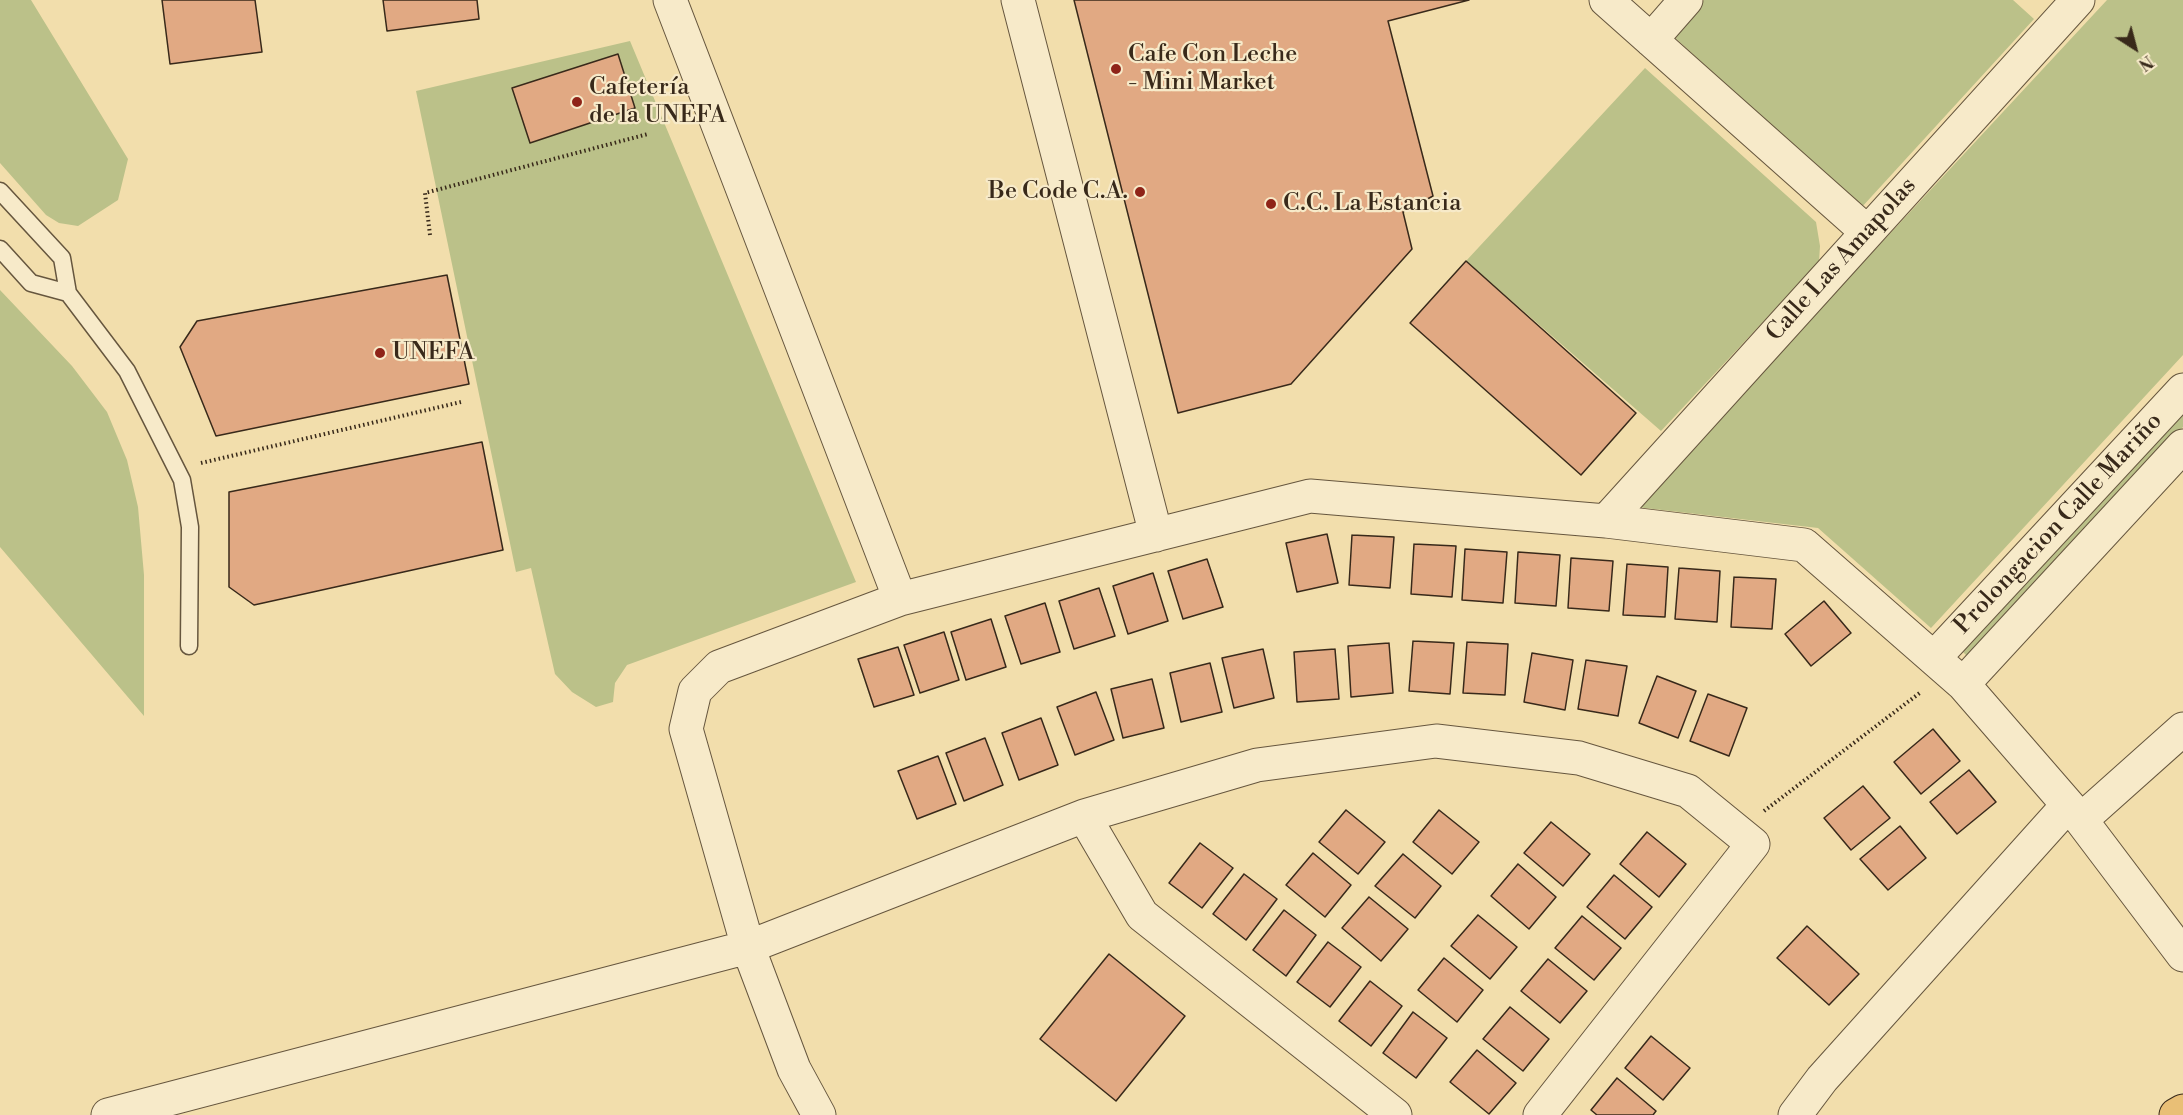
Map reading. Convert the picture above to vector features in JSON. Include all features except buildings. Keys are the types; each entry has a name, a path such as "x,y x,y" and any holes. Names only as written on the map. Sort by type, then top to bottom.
{"main road":[{"path":"2176,1115 2183,1111"}],"street":[{"path":"670,0 900,599"},
{"path":"1018,0 1156,534"},
{"path":"1606,0 1867,232"},
{"path":"1651,40 1686,0"},
{"name":"Calle Las Amapolas","path":"1606,521 1867,232 2062,6"},
{"name":"Prolongacion Calle Mariño","path":"1949,671 2183,390"},
{"name":"Prolongacion Calle Mariño","path":"1949,671 2183,446"},
{"path":"819,1115 794,1070 748,947 686,729 694,691 719,667 900,599 1310,496 1606,521 1804,545 1949,671 2075,812 2183,955"},
{"path":"1795,1115 1822,1079 2075,812 2183,729"},
{"path":"108,1115 748,947 1084,816 1257,765 1436,741 1580,758 1688,791 1753,844 1540,1115"},
{"path":"1084,816 1142,915 1395,1115"}],"lane":[{"path":"0,191 62,258 68,293 127,371 182,480 190,527 189,646"},
{"path":"0,249 31,283 68,293"}],"path":[{"path":"430,236 424,193 648,134"},
{"path":"177,468 461,402"},
{"path":"1737,831 1949,671"}],"green space":[{"path":"0,0 31,0 128,159 118,200 78,226 59,223 46,215 0,163"},
{"path":"1704,0 2013,0 2034,19 1861,208 1672,35"},
{"path":"2107,0 2183,0 2183,355 1931,628 1818,528 1636,507"},
{"path":"630,41 856,582 627,665 615,683 613,702 596,707 572,692 555,674 531,568 516,572 416,91"},
{"path":"1645,68 1816,222 1820,246 1819,262 1661,431 1466,261"},
{"path":"0,290 72,366 107,412 127,460 138,507 144,575 144,716 0,547"},
{"path":"2183,415 2183,427 1969,658 1963,652"}],"place":[{"name":"Cafe Con Leche - Mini Market","path":"1116,69"},
{"name":"Cafetería de la UNEFA","path":"577,102"},
{"name":"Be Code C.A.","path":"1140,192"},
{"name":"C.C. La Estancia","path":"1271,204"},
{"name":"UNEFA","path":"380,353"}]}
